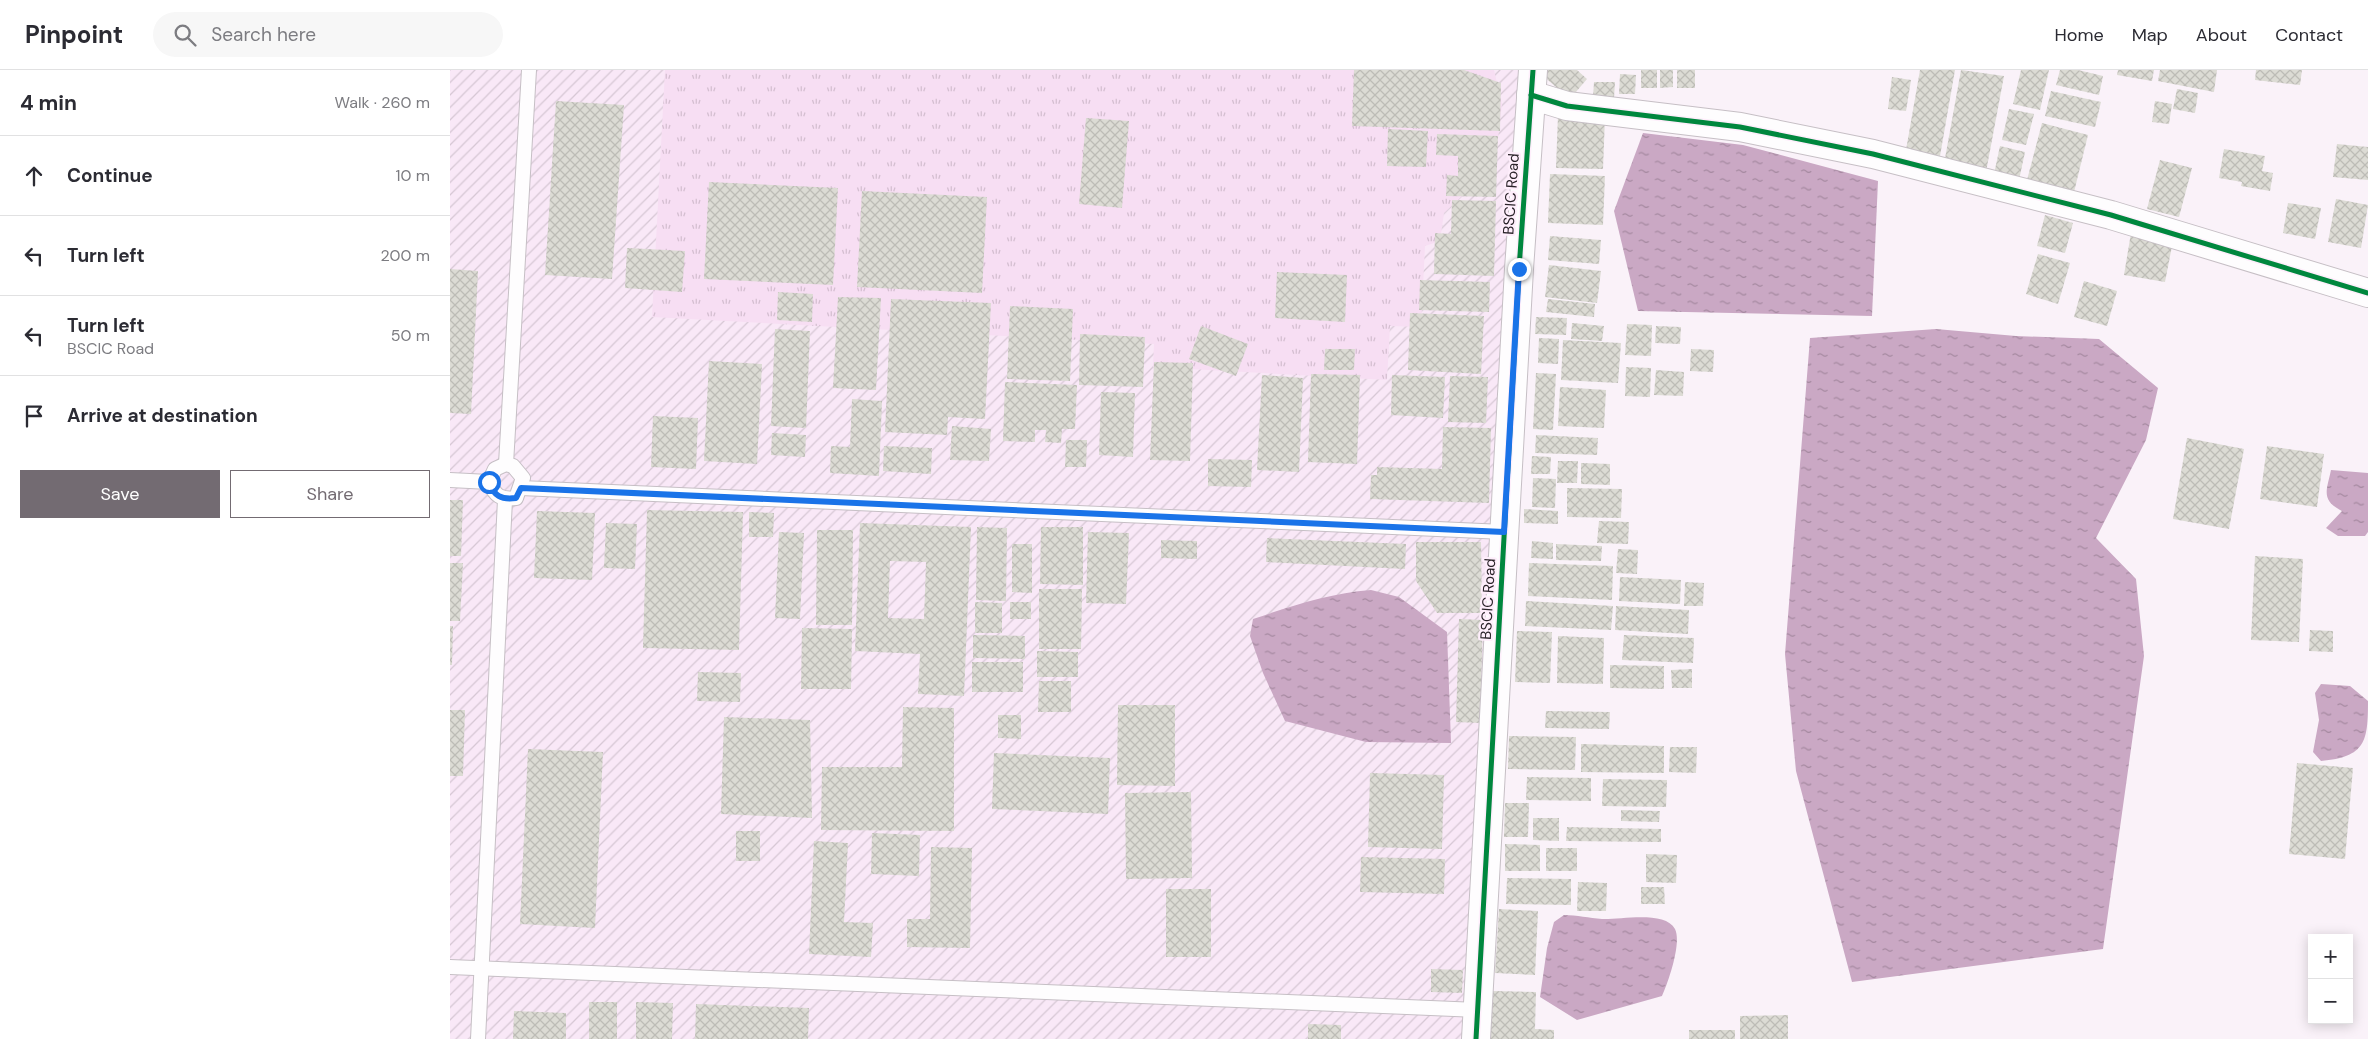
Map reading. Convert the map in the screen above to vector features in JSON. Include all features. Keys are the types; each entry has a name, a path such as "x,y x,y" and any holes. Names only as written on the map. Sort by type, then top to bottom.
{"street":[{"path":"1532,83 1568,106 1740,127 1873,154 2111,215 2368,293"},
{"name":"BSCIC Road","path":"1476,1039 1504,532 1532,83"}],"lane":[{"path":"506,464 529,70"},
{"path":"506,464 513,466 523,478 516,498 505,500 494,493 489,482 494,469 506,464"},
{"path":"450,480 489,482"},
{"path":"521,488 1504,532"},
{"path":"478,1039 505,500"},
{"path":"450,967 1478,1010"}],"shaded area":[{"path":"450,70 1520,70 1465,1039 450,1039"}],"green space":[{"path":"665,70 1494,70 1502,104 1495,165 1444,213 1440,241 1425,246 1421,327 1390,326 1387,380 1153,367 1154,344 652,317"}],"water":[{"path":"1643,133 1743,145 1878,181 1872,316 1638,311 1614,211"},
{"path":"1936,329 2016,336 2099,339 2158,388 2146,440 2096,538 2136,579 2144,656 2103,949 1852,982 1796,771 1785,654 1810,338"},
{"path":"2331,470 2368,473 2368,532 2365,536 2338,536 2326,528 2342,511 2330,503 2328,498 2327,489"},
{"path":"1371,590 1399,597 1447,632 1451,743 1366,742 1285,721 1263,673 1250,636 1253,619 1326,597"},
{"path":"2321,684 2350,686 2368,701 2368,715 2365,737 2356,751 2347,756 2321,761 2313,752 2319,720 2315,693"},
{"path":"1564,915 1602,919 1641,917 1670,923 1677,935 1677,944 1671,973 1662,996 1577,1020 1540,997 1547,948 1554,922"}],"building":[{"path":"1354,70 1464,70 1501,83 1500,131 1352,126"},
{"path":"1546,70 1577,70 1587,79 1570,99 1542,75"},
{"path":"1641,70 1657,70 1657,88 1641,88"},
{"path":"1660,70 1673,70 1673,87 1660,88"},
{"path":"1677,70 1695,70 1695,88 1677,88"},
{"path":"1920,70 1955,70 1940,156 1906,150"},
{"path":"1961,70 2004,76 1986,172 1944,164"},
{"path":"2021,70 2049,70 2040,110 2013,104"},
{"path":"2060,70 2078,70 2103,76 2099,95 2056,85"},
{"path":"2118,70 2154,70 2152,81 2117,75"},
{"path":"2160,70 2217,70 2214,92 2158,81"},
{"path":"2256,70 2302,70 2300,85 2255,80"},
{"path":"1620,74 1636,75 1635,94 1619,94"},
{"path":"1892,77 1911,80 1906,111 1888,109"},
{"path":"1594,82 1615,82 1614,98 1593,97"},
{"path":"2177,89 2198,93 2195,113 2173,109"},
{"path":"2051,91 2101,102 2095,127 2045,116"},
{"path":"556,101 624,105 612,279 545,275"},
{"path":"2155,101 2172,104 2169,124 2152,122"},
{"path":"2009,109 2034,114 2026,145 2002,140"},
{"path":"1558,115 1605,117 1603,169 1556,168"},
{"path":"1086,118 1129,121 1122,208 1079,204"},
{"path":"2042,123 2088,135 2074,192 2027,180"},
{"path":"1388,129 1428,131 1426,167 1387,166"},
{"path":"1437,134 1498,136 1496,197 1446,196 1447,175 1458,176 1458,156 1436,155"},
{"path":"2337,144 2368,147 2368,180 2333,177"},
{"path":"2000,146 2025,152 2019,180 1994,174"},
{"path":"2224,149 2265,156 2262,171 2273,173 2270,191 2241,186 2242,182 2219,178"},
{"path":"2160,160 2192,168 2179,217 2147,209"},
{"path":"1550,174 1605,176 1603,225 1548,223"},
{"path":"709,182 838,188 833,285 704,279"},
{"path":"862,191 987,197 982,293 857,287"},
{"path":"2336,199 2368,205 2361,248 2328,242"},
{"path":"1452,200 1496,201 1494,276 1434,274 1435,233 1451,234"},
{"path":"2288,203 2321,208 2315,239 2283,233"},
{"path":"2045,215 2073,223 2065,253 2037,246"},
{"path":"2131,233 2173,241 2165,282 2124,275"},
{"path":"1550,236 1601,240 1599,264 1548,260"},
{"path":"627,248 685,251 682,292 625,288"},
{"path":"2038,254 2070,263 2058,304 2026,294"},
{"path":"1549,265 1601,271 1597,303 1545,297"},
{"path":"450,269 478,271 471,414 450,413"},
{"path":"1277,272 1347,275 1345,322 1275,318"},
{"path":"1420,280 1490,282 1489,312 1419,310"},
{"path":"2084,281 2117,291 2107,326 2074,317"},
{"path":"778,292 813,294 812,322 777,320"},
{"path":"838,297 881,298 876,390 833,388"},
{"path":"891,299 991,303 985,419 948,417 947,435 885,432"},
{"path":"1548,299 1595,304 1594,317 1546,312"},
{"path":"1010,306 1073,309 1070,381 1007,379"},
{"path":"1410,313 1484,316 1481,374 1408,370"},
{"path":"1536,317 1567,318 1566,335 1535,334"},
{"path":"1572,323 1604,326 1602,341 1571,339"},
{"path":"1627,324 1652,325 1651,356 1625,355"},
{"path":"1201,326 1248,344 1236,376 1189,359"},
{"path":"1656,326 1681,327 1680,344 1655,343"},
{"path":"775,329 810,331 806,428 771,426"},
{"path":"1080,334 1145,337 1143,387 1079,385"},
{"path":"1539,338 1559,339 1558,364 1538,363"},
{"path":"1563,340 1621,343 1618,383 1561,380"},
{"path":"1325,349 1355,349 1354,370 1324,370"},
{"path":"1691,349 1714,350 1713,372 1690,371"},
{"path":"709,361 762,364 757,464 704,461"},
{"path":"1154,362 1193,363 1190,461 1150,460"},
{"path":"1626,367 1651,368 1650,397 1625,396"},
{"path":"1656,370 1684,372 1683,396 1654,395"},
{"path":"1536,373 1556,374 1553,430 1533,429"},
{"path":"1311,374 1360,375 1357,464 1308,462"},
{"path":"1262,375 1303,378 1299,472 1257,470"},
{"path":"1392,375 1445,377 1443,418 1391,415"},
{"path":"1450,376 1488,377 1486,423 1448,422"},
{"path":"1005,382 1077,385 1075,429 1062,429 1061,443 1045,442 1046,430 1035,430 1035,442 1003,441"},
{"path":"1560,387 1606,390 1604,428 1558,426"},
{"path":"1101,392 1135,393 1133,457 1099,455"},
{"path":"852,399 882,401 879,476 830,473 831,446 850,447"},
{"path":"653,416 698,418 696,469 651,467"},
{"path":"952,426 991,429 989,461 950,460"},
{"path":"1443,427 1491,428 1489,503 1370,499 1371,475 1377,475 1377,467 1442,469"},
{"path":"772,433 806,435 805,457 771,455"},
{"path":"1536,435 1598,438 1597,455 1535,453"},
{"path":"2187,438 2244,449 2229,529 2173,519"},
{"path":"1066,440 1087,440 1086,467 1065,467"},
{"path":"884,446 932,448 931,474 883,471"},
{"path":"2267,446 2324,454 2317,507 2260,499"},
{"path":"1532,456 1551,457 1550,474 1531,474"},
{"path":"1208,459 1252,460 1251,487 1208,486"},
{"path":"1558,461 1578,461 1577,483 1557,483"},
{"path":"1581,463 1610,464 1610,485 1581,484"},
{"path":"1533,478 1556,479 1555,508 1532,507"},
{"path":"1567,488 1622,489 1621,518 1567,517"},
{"path":"450,500 463,500 461,556 450,556"},
{"path":"1524,509 1558,511 1558,524 1524,523"},
{"path":"647,510 743,512 739,650 643,648"},
{"path":"537,511 595,513 592,580 534,578"},
{"path":"749,512 774,513 773,537 749,537"},
{"path":"1599,521 1629,522 1628,544 1597,543"},
{"path":"606,523 637,524 635,569 604,568"},
{"path":"860,523 971,527 964,696 918,694 920,654 855,651","holes":["890,561 926,562 924,619 888,618"]},
{"path":"977,527 1007,528 1006,601 976,600"},
{"path":"1041,527 1083,527 1083,585 1040,584"},
{"path":"817,530 853,530 852,625 816,625"},
{"path":"779,532 804,533 800,619 775,618"},
{"path":"1088,532 1129,533 1126,604 1086,603"},
{"path":"1267,538 1406,544 1405,569 1266,562"},
{"path":"1161,540 1197,541 1197,559 1161,558"},
{"path":"1532,541 1553,543 1553,559 1531,558"},
{"path":"1416,542 1481,542 1482,613 1437,613 1416,581"},
{"path":"1012,544 1032,544 1032,593 1012,592"},
{"path":"1556,544 1602,546 1601,561 1556,560"},
{"path":"1618,549 1638,550 1637,574 1616,573"},
{"path":"2255,556 2303,559 2299,642 2251,640"},
{"path":"450,563 463,563 460,621 450,621"},
{"path":"1529,563 1613,566 1612,600 1528,596"},
{"path":"1620,577 1681,580 1680,604 1619,601"},
{"path":"1685,582 1704,583 1703,606 1684,606"},
{"path":"1039,589 1082,589 1081,649 1039,649"},
{"path":"1526,601 1613,606 1611,630 1525,626"},
{"path":"975,602 1002,603 1002,633 975,633"},
{"path":"1010,602 1031,602 1031,619 1010,619"},
{"path":"1616,606 1689,610 1688,634 1615,630"},
{"path":"1459,619 1483,620 1480,723 1456,722"},
{"path":"450,626 453,626 452,665 450,665"},
{"path":"802,628 852,629 851,689 801,689"},
{"path":"2310,630 2333,631 2333,652 2309,651"},
{"path":"1517,631 1552,632 1550,683 1515,682"},
{"path":"973,635 1025,636 1025,659 973,658"},
{"path":"1624,635 1694,638 1693,663 1622,660"},
{"path":"1558,636 1604,638 1603,684 1557,683"},
{"path":"1037,651 1078,652 1078,677 1037,677"},
{"path":"972,662 1023,662 1023,692 972,692"},
{"path":"1610,665 1664,666 1664,689 1610,688"},
{"path":"1692,669 1692,688 1672,688 1671,670"},
{"path":"698,672 741,673 740,702 697,701"},
{"path":"1039,681 1071,681 1071,712 1038,712"},
{"path":"1118,705 1175,705 1175,786 1117,785"},
{"path":"903,707 954,708 954,831 821,830 822,767 902,767"},
{"path":"450,710 465,710 463,776 450,776"},
{"path":"1546,711 1610,712 1609,729 1545,728"},
{"path":"998,715 1021,715 1021,739 998,738"},
{"path":"724,717 810,720 812,818 721,814"},
{"path":"1509,736 1576,737 1575,770 1508,769"},
{"path":"1581,744 1664,746 1664,773 1581,772"},
{"path":"1670,747 1697,747 1696,773 1669,772"},
{"path":"528,749 603,752 595,928 520,924"},
{"path":"994,753 1110,758 1108,814 992,809"},
{"path":"2297,763 2353,768 2345,859 2289,854"},
{"path":"1370,773 1444,775 1442,849 1368,847"},
{"path":"1527,777 1591,778 1591,801 1526,800"},
{"path":"1603,779 1667,780 1666,807 1602,806"},
{"path":"1191,792 1192,878 1126,879 1125,793"},
{"path":"1505,803 1529,803 1528,837 1504,837"},
{"path":"1621,810 1660,811 1659,822 1621,821"},
{"path":"1533,818 1559,818 1559,841 1533,840"},
{"path":"1567,827 1661,829 1661,842 1566,841"},
{"path":"736,831 760,831 760,861 736,861"},
{"path":"872,833 920,835 919,876 871,874"},
{"path":"814,841 848,843 844,922 873,923 871,957 809,954"},
{"path":"1505,844 1540,845 1540,871 1505,871"},
{"path":"931,847 972,848 970,948 907,947 907,919 930,919"},
{"path":"1546,848 1577,848 1577,871 1546,871"},
{"path":"1646,854 1677,855 1676,883 1646,882"},
{"path":"1361,857 1445,859 1444,894 1360,892"},
{"path":"1507,878 1571,879 1571,905 1506,904"},
{"path":"1578,882 1607,883 1606,911 1577,911"},
{"path":"1641,887 1664,887 1665,904 1641,904"},
{"path":"1166,889 1211,889 1211,957 1166,957"},
{"path":"1499,909 1538,911 1535,975 1495,973"},
{"path":"1431,969 1463,970 1462,993 1431,992"},
{"path":"1492,991 1536,992 1535,1029 1554,1030 1554,1039 1490,1039"},
{"path":"589,1002 617,1002 617,1039 589,1039"},
{"path":"636,1002 673,1003 672,1039 636,1039"},
{"path":"696,1004 809,1008 808,1039 695,1039"},
{"path":"514,1011 566,1013 566,1039 513,1039"},
{"path":"1788,1015 1788,1039 1740,1039 1740,1016"},
{"path":"1308,1024 1341,1025 1341,1039 1308,1039"},
{"path":"1689,1030 1735,1030 1735,1039 1689,1039"}],"cycle path":[{"path":"1476,1039 1519,269 1533,70"},
{"path":"1531,95 1567,106 1740,127 1873,154 2111,215 2368,293"}],"route":[{"path":"489,482 494,493 505,500 516,498 521,488 1504,532 1519,269"}]}
